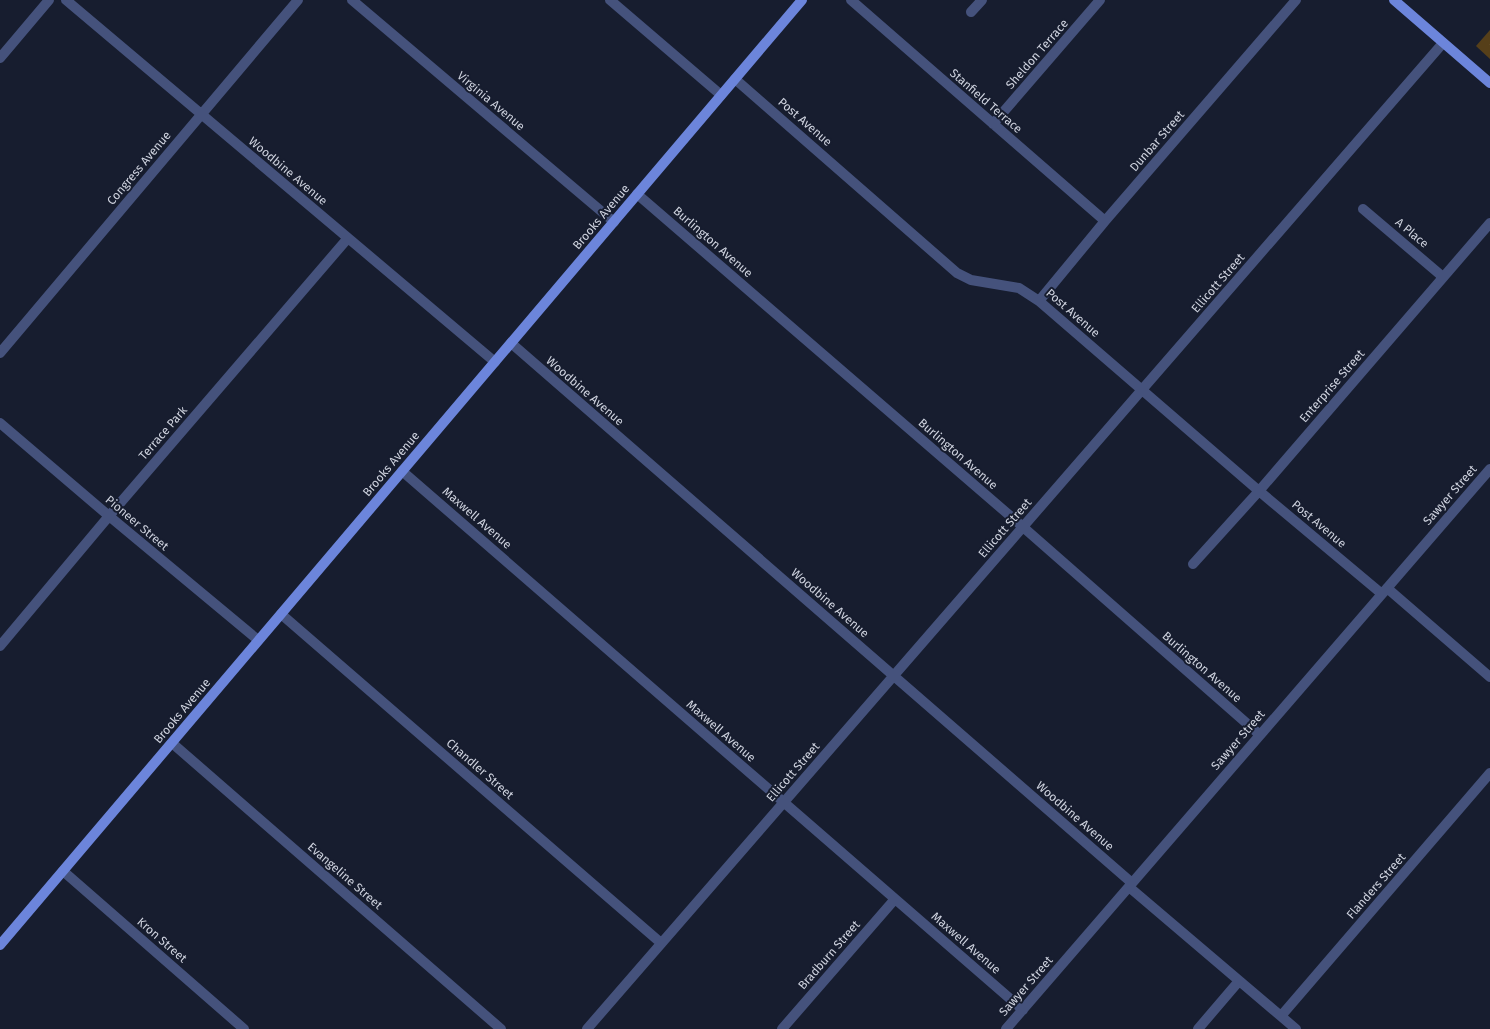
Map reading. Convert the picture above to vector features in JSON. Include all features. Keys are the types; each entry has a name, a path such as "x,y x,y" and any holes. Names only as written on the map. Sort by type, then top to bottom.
{"main road":[{"name":"Brooks Avenue","path":"0,945 802,0"},
{"path":"1397,1 1490,83"}],"street":[{"path":"0,58 50,0"},
{"name":"Woodbine Avenue","path":"66,0 495,362"},
{"name":"Congress Avenue","path":"0,353 298,0"},
{"name":"Virginia Avenue","path":"352,0 614,222"},
{"path":"610,0 721,95"},
{"name":"Stanfield Terrace","path":"851,0 1105,221"},
{"path":"971,12 982,0"},
{"name":"Sheldon Terrace","path":"993,124 1100,0"},
{"name":"Dunbar Street","path":"1039,301 1105,221 1296,0"},
{"name":"Ellicott Street","path":"587,1029 1443,43"},
{"name":"Post Avenue","path":"735,79 958,273 972,280 1019,288 1039,301 1259,491 1490,677"},
{"name":"Burlington Avenue","path":"637,194 1023,527 1260,735"},
{"name":"A Place","path":"1363,209 1443,277"},
{"name":"Enterprise Street","path":"1193,564 1259,491 1490,223"},
{"name":"Terrace Park","path":"0,646 109,516 348,238"},
{"name":"Woodbine Avenue","path":"511,343 894,676 1130,885 1296,1029"},
{"name":"Pioneer Street","path":"0,423 258,640"},
{"name":"Sawyer Street","path":"1006,1029 1490,469"},
{"name":"Maxwell Avenue","path":"402,471 1023,1010"},
{"name":"Chandler Street","path":"281,614 661,943"},
{"name":"Evangeline Street","path":"172,743 501,1029"},
{"name":"Flanders Street","path":"1281,1016 1490,773"},
{"name":"Kron Street","path":"63,871 244,1029"},
{"name":"Bradburn Street","path":"782,1029 895,899"},
{"path":"1198,1029 1239,980"}],"green space":[{"path":"1490,30 1490,59 1476,46"}]}
